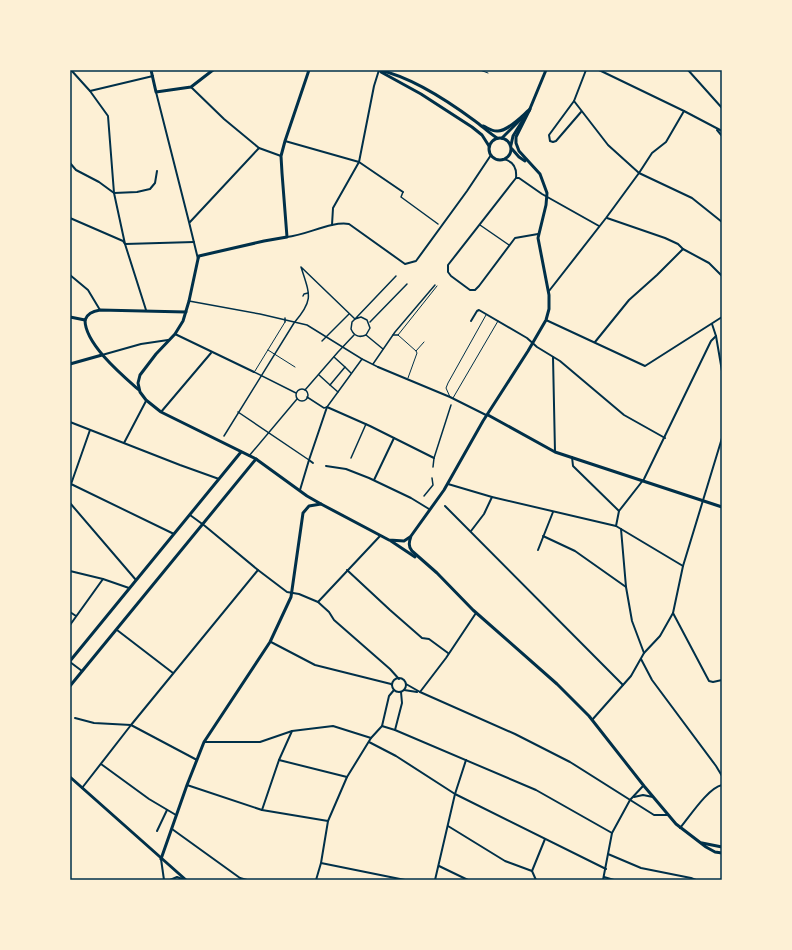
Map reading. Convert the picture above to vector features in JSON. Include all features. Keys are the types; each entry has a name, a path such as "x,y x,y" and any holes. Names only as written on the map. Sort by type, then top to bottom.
{"street":[{"path":"71,70 90,91 108,116 114,193 125,244 146,310"},
{"path":"140,392 138,386 139,377 156,354 181,325 190,300 198,259 151,70"},
{"path":"156,92 191,87 213,70"},
{"path":"288,237 281,156 309,70"},
{"path":"378,70 392,73 424,88 475,121 489,129 496,131 501,131 508,128 530,109"},
{"path":"378,70 421,94 472,127 482,135 489,146 491,155 497,160 509,160 514,164 516,178 448,265 448,272 452,277 470,290 474,290 480,286 512,240 517,236 538,234"},
{"path":"332,225 333,208 359,162 378,70"},
{"path":"529,163 518,151 516,140 546,70"},
{"path":"581,112 556,141 550,141 549,135 574,101 586,70"},
{"path":"600,70 722,131"},
{"path":"688,70 722,108"},
{"path":"90,91 153,76"},
{"path":"191,87 224,119 259,148 281,156"},
{"path":"574,101 608,145 639,174 692,198 722,222"},
{"path":"502,138 530,109"},
{"path":"503,160 508,156 512,136 530,109"},
{"path":"549,291 639,174 652,153 666,142 684,111"},
{"path":"475,121 497,138"},
{"path":"715,127 722,136"},
{"path":"489,146 492,141 497,138 508,140 511,147 519,157 536,168 544,182 547,197 538,238 549,291 546,320 448,484 411,536 409,542 410,549 437,573 476,612 557,684 592,720 644,786 680,828 713,851 722,853"},
{"path":"285,141 359,162 403,192 401,197 438,224"},
{"path":"189,222 259,148"},
{"path":"198,259 202,255 216,251 264,241 299,236 343,223 349,224 406,264 416,261 467,191 491,155"},
{"path":"70,163 76,170 99,182 114,193 136,192 150,189 155,183 157,171"},
{"path":"516,178 599,226"},
{"path":"70,218 123,241 125,244 194,242"},
{"path":"606,218 665,238 678,244 683,249 709,263 722,276"},
{"path":"480,225 508,245"},
{"path":"594,342 630,300 658,275 683,249"},
{"path":"224,436 274,354 294,323 306,308 309,301 301,267 355,319"},
{"path":"70,275 88,290 100,310"},
{"path":"396,276 352,322 351,329 355,335 360,337 366,335 370,328 370,323 408,284"},
{"path":"373,364 394,333 436,285"},
{"path":"304,296 304,294 308,293"},
{"path":"190,300 307,325 362,359 488,415 555,452 722,507"},
{"path":"186,312 100,310 91,313 85,320 86,329 102,355 140,392 146,400 161,412 256,459 321,504 381,535 425,563"},
{"path":"472,321 476,311 479,310 527,338 533,344 560,361 624,415 665,438"},
{"path":"322,341 350,314"},
{"path":"70,317 85,320"},
{"path":"355,319 361,317 370,323"},
{"path":"546,320 645,366 722,317"},
{"path":"712,324 716,336 722,371"},
{"path":"394,333 398,335"},
{"path":"174,334 296,393"},
{"path":"296,393 300,390 305,390 355,335"},
{"path":"366,335 383,349"},
{"path":"616,526 619,511 642,481 665,438 711,341 716,336"},
{"path":"70,364 141,344 169,340"},
{"path":"161,412 211,353"},
{"path":"334,357 352,373"},
{"path":"553,357 555,452"},
{"path":"300,490 327,408 362,359"},
{"path":"330,385 345,367"},
{"path":"319,375 338,392"},
{"path":"305,390 307,397 324,408 366,424 434,458"},
{"path":"249,456 297,399 296,393"},
{"path":"297,399 303,401 307,397"},
{"path":"124,443 146,400"},
{"path":"433,467 434,458 451,405"},
{"path":"238,412 313,463"},
{"path":"70,422 219,479"},
{"path":"350,458 366,424"},
{"path":"90,430 70,485 174,534"},
{"path":"374,480 394,438"},
{"path":"592,720 636,669 644,653 660,636 673,613 683,566 722,438"},
{"path":"82,671 70,661 241,452"},
{"path":"572,457 572,466 619,511"},
{"path":"70,686 204,525 256,459"},
{"path":"326,466 346,468 411,498 430,510"},
{"path":"424,496 433,485 432,478"},
{"path":"448,484 492,497 616,526 683,566"},
{"path":"471,531 484,514 492,497"},
{"path":"70,503 136,580"},
{"path":"164,880 162,859 187,785 204,742 270,642 292,593 303,513 310,506 321,504"},
{"path":"445,506 622,685"},
{"path":"538,550 553,512"},
{"path":"190,514 287,592 318,602 329,612 334,620 390,668 399,679 403,680 406,684 420,692 515,734 570,762 654,815 668,815"},
{"path":"621,530 626,587 632,621 644,653"},
{"path":"318,602 381,535"},
{"path":"389,540 404,541 411,536"},
{"path":"543,536 575,551 626,587"},
{"path":"82,788 131,725 258,570"},
{"path":"348,570 358,581 422,638 429,639 448,654"},
{"path":"70,571 129,588"},
{"path":"70,625 103,580"},
{"path":"70,612 76,616"},
{"path":"420,692 476,612"},
{"path":"673,613 709,681 712,682 722,680"},
{"path":"116,629 173,674"},
{"path":"270,642 315,665 391,684 397,692 404,690 406,684"},
{"path":"641,658 652,680 722,776"},
{"path":"392,686 394,681 399,679"},
{"path":"316,880 321,863 328,821 347,777 369,742 382,726 389,696 394,690"},
{"path":"404,690 420,692"},
{"path":"395,730 402,703 401,692"},
{"path":"75,718 94,723 131,725 197,760"},
{"path":"204,742 260,742 292,731 333,726 372,738"},
{"path":"382,726 395,730 536,790 612,833"},
{"path":"262,810 279,760 292,731"},
{"path":"369,742 396,756 455,794 606,869"},
{"path":"279,760 347,777"},
{"path":"435,880 455,794 466,760"},
{"path":"101,764 149,799 177,815"},
{"path":"70,777 186,880"},
{"path":"187,785 262,810 328,821"},
{"path":"680,828 708,794 721,785"},
{"path":"633,798 644,786"},
{"path":"603,880 612,833 630,800 640,795 648,795 655,799"},
{"path":"157,831 167,810"},
{"path":"448,826 505,861 532,871 536,880"},
{"path":"172,829 240,878 247,880"},
{"path":"532,871 545,839"},
{"path":"702,843 722,847"},
{"path":"607,854 641,868 696,880"},
{"path":"321,863 405,880"},
{"path":"439,866 468,880"},
{"path":"170,880 177,877 186,880"},
{"path":"604,877 614,880"}],"lane":[{"path":"480,70 488,73"},
{"path":"416,351 398,335 436,285"},
{"path":"487,314 448,383 446,388 452,398 498,321"},
{"path":"254,372 285,320"},
{"path":"407,380 417,354 416,351 424,342"},
{"path":"268,350 295,368"}]}
